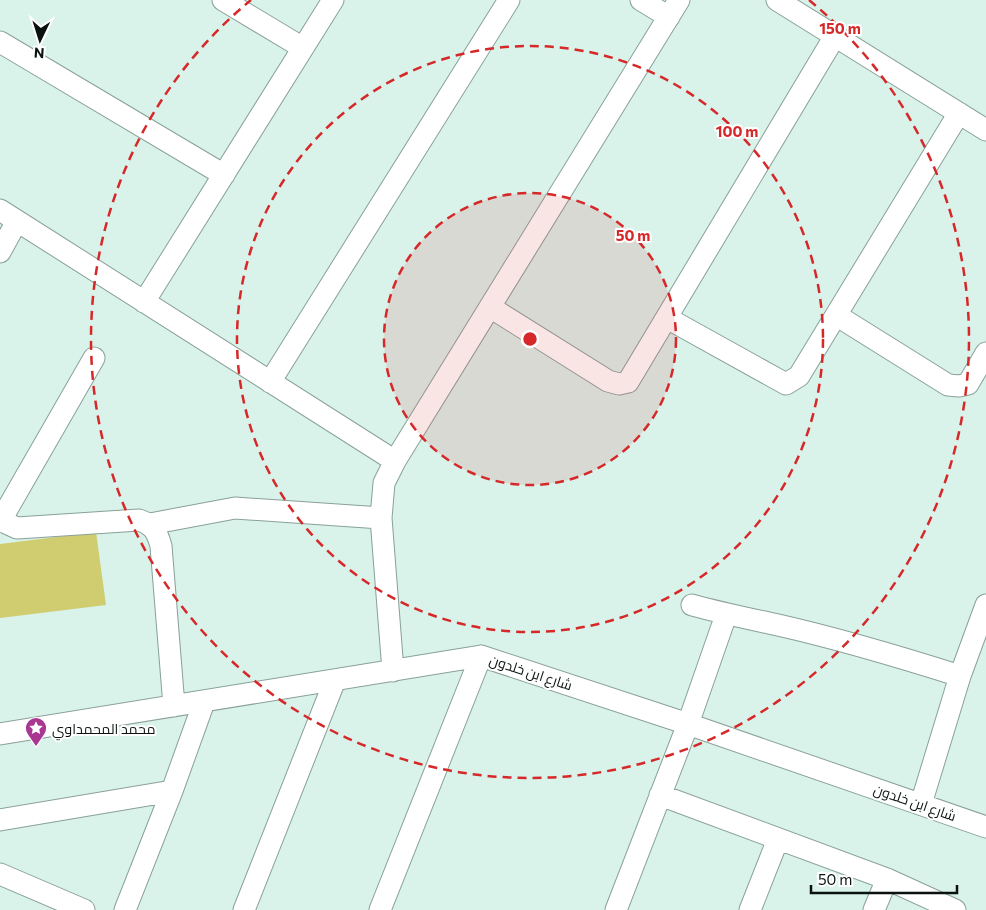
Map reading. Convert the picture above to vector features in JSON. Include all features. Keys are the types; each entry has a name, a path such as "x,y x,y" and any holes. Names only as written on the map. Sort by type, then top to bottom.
{"street":[{"path":"222,0 303,48"},
{"path":"144,302 333,0"},
{"path":"270,382 509,0"},
{"path":"393,671 381,518 384,483 395,461 674,8 641,0"},
{"path":"777,0 986,130"},
{"path":"490,307 608,380 619,384 628,382 836,36"},
{"path":"0,42 224,175"},
{"path":"667,318 786,384 799,376 959,113"},
{"path":"0,252 9,215 395,461"},
{"path":"836,315 948,385 959,386 968,384 986,353"},
{"path":"94,358 5,513 6,523 17,528 139,520 150,524 158,533 161,546 174,706"},
{"path":"150,524 235,508 381,518"},
{"path":"692,605 726,615 778,625 872,649 960,676"},
{"path":"921,804 960,676 986,605"},
{"path":"616,910 688,724 726,615"},
{"path":"380,910 481,656"},
{"name":"شارع ابن خلدون","path":"0,734 481,656 688,724 986,827"},
{"path":"244,910 335,680"},
{"path":"125,910 172,791 204,702"},
{"path":"0,820 172,791"},
{"path":"660,795 887,879 955,910"},
{"path":"750,910 778,839"},
{"path":"0,874 84,910"},
{"path":"874,910 887,879"}],"shaded area":[{"path":"96,532 106,605 0,618 0,544"}],"place":[{"name":"محمد المحمداوي","path":"36,747"}]}
